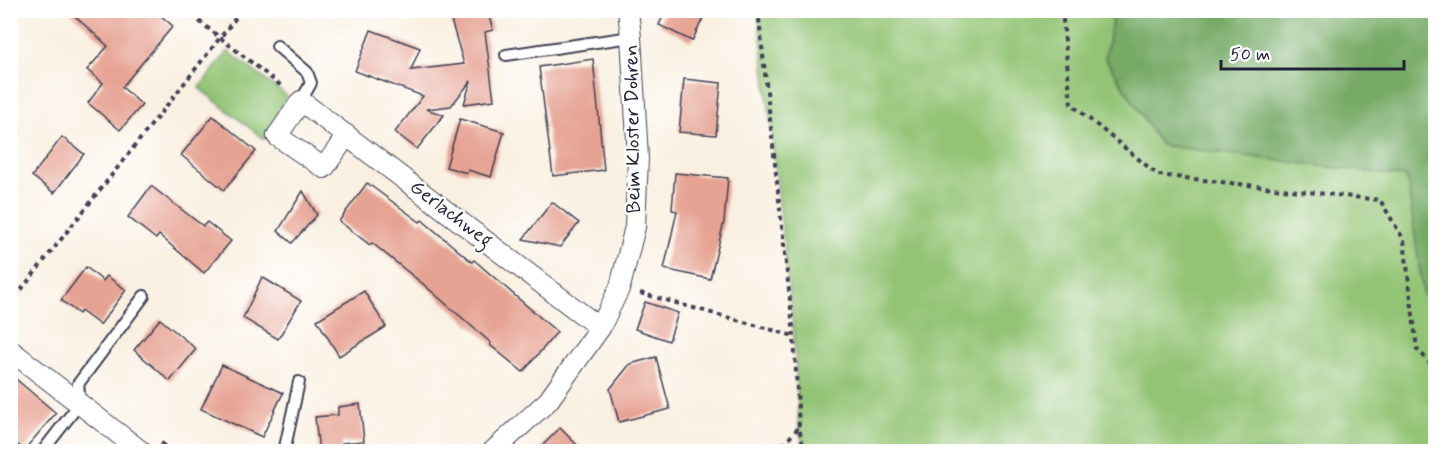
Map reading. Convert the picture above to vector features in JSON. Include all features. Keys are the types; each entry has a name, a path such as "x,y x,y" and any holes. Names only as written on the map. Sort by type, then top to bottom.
{"street":[{"name":"Beim Kloster Dohren","path":"492,452 548,401 600,328 620,287 635,227 638,158 631,38 627,10"},
{"name":"Gerlachweg","path":"301,101 600,328"},
{"path":"301,101 277,136 324,168 347,135"},
{"path":"10,350 142,452"}],"lane":[{"path":"506,55 631,38"},
{"path":"277,46 308,72 311,83 301,101"},
{"path":"42,452 80,403 78,384 144,296"},
{"path":"284,452 298,382"}],"path":[{"path":"185,10 301,101"},
{"path":"10,304 242,10"},
{"path":"758,10 794,336 799,427 804,452"},
{"path":"1062,10 1071,104 1158,175 1380,200 1404,240 1418,349 1436,369"},
{"path":"620,287 794,336"},
{"path":"777,452 799,427"}],"green space":[{"path":"758,11 1114,11 1105,58 1161,145 1407,177 1423,294 1435,310 1435,451 804,451 799,427 794,336"},
{"path":"1114,11 1435,11 1435,310 1423,294 1407,177 1161,145 1105,58"},
{"path":"228,51 293,101 264,139 199,88"}],"building":[{"path":"68,10 154,10 173,26 122,87 142,105 120,130 88,103 103,83 87,70 108,46"},
{"path":"448,10 487,10 493,30 485,32 494,100 464,104 471,81 451,106 426,109 444,115 417,149 395,132 423,96 355,71 371,30 420,48 411,70 464,64"},
{"path":"666,10 707,10 692,41 659,25"},
{"path":"593,59 604,170 553,176 539,67"},
{"path":"684,79 721,83 716,135 679,132"},
{"path":"213,116 256,151 224,190 181,155"},
{"path":"460,119 504,132 491,177 468,170 467,173 446,167"},
{"path":"62,137 84,154 54,193 32,176"},
{"path":"675,173 728,178 724,222 710,279 664,269 677,211 672,210"},
{"path":"367,183 420,222 422,220 472,262 474,260 557,332 523,372 423,284 372,243 370,245 339,221"},
{"path":"151,186 203,226 207,222 231,241 204,273 159,235 156,239 128,217"},
{"path":"303,191 317,215 292,243 278,231"},
{"path":"552,202 579,223 560,247 523,239"},
{"path":"86,267 103,281 107,276 126,290 100,325 81,311 79,314 61,300"},
{"path":"262,277 301,301 278,339 243,318"},
{"path":"364,291 386,327 339,356 317,320"},
{"path":"645,302 678,313 669,341 635,329"},
{"path":"160,319 196,349 170,381 134,350"},
{"path":"656,357 670,409 619,422 610,389 630,364"},
{"path":"222,365 283,393 262,437 201,409"},
{"path":"10,374 56,413 24,450 10,438"},
{"path":"360,404 364,441 342,443 342,450 319,452 315,417 338,415 338,407"},
{"path":"560,428 584,452 536,452"}]}
